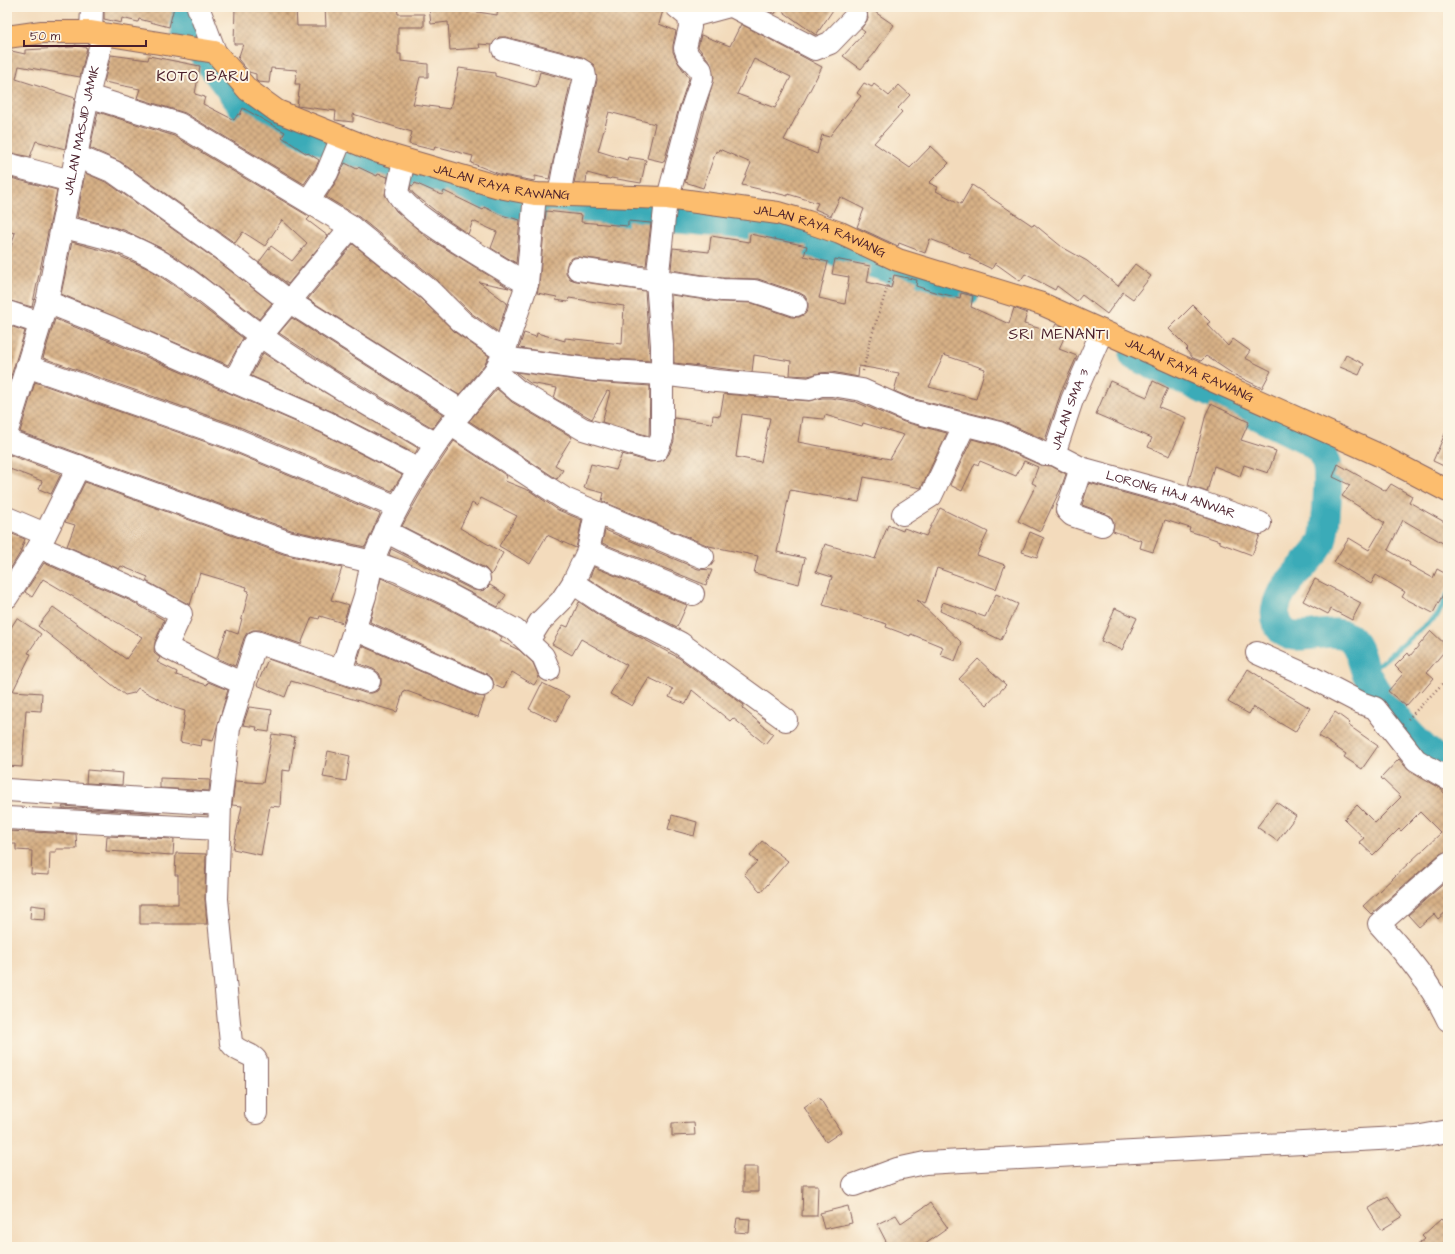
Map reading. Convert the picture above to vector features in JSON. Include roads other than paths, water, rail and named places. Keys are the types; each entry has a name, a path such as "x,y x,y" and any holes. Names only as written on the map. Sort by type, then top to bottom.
{"main road":[{"path":"7,37 42,32 97,33 210,51"},
{"name":"JALAN RAYA RAWANG","path":"210,51 248,90 277,111 338,146 380,152 499,188 533,205 559,195 665,211 778,213 808,222 840,233 898,260 1042,304 1099,339 1379,455 1448,490"}],"street":[{"name":"JALAN MASJID JAMIK","path":"8,426 47,302 63,227 88,96 97,33 92,7"},
{"path":"198,7 210,51"},
{"path":"88,96 179,124 351,227 429,290 463,322 500,360 518,391 583,429 653,450 658,450 662,437 662,345 658,282 665,211 691,111 702,79 701,70 688,56 685,48 690,27 683,12 726,7"},
{"path":"734,7 814,49 830,43 856,16"},
{"path":"503,49 579,69 584,72 585,77 559,195"},
{"path":"308,201 327,173 338,146"},
{"path":"76,156 114,172 226,252 290,302 457,418 565,499 703,557"},
{"path":"404,160 397,192 406,205 430,223 527,284"},
{"path":"7,164 71,181"},
{"path":"341,671 364,596 372,562 397,507 436,444 500,360 527,284 533,205"},
{"path":"63,227 110,238 139,250 183,276 261,336 344,391 436,444"},
{"path":"234,382 251,348 351,227"},
{"path":"578,269 658,282 722,290 754,291 796,305"},
{"path":"47,302 112,328 326,422 419,470"},
{"path":"7,312 40,323"},
{"name":"JALAN SMA 3","path":"500,360 609,371 662,374 716,381 796,388 810,389 832,385 862,390 908,410 964,426 998,433 1045,454 1054,454 1072,400 1099,339"},
{"path":"27,366 230,437 397,507"},
{"path":"8,426 11,442 287,542 372,562 398,571 451,596 515,630 543,656 549,670"},
{"path":"903,514 931,496 964,426"},
{"name":"LORONG HAJI ANWAR","path":"1054,454 1081,468 1179,495 1260,524"},
{"path":"7,597 42,540 79,466"},
{"path":"1081,468 1067,510 1072,515 1102,525"},
{"path":"528,641 540,622 561,601 573,583 588,550 596,513"},
{"path":"7,518 42,540 181,614 166,647 242,683"},
{"path":"385,531 479,579"},
{"path":"588,550 693,594"},
{"path":"573,583 606,605 680,643 786,720"},
{"path":"354,629 482,685"},
{"path":"256,1113 256,1060 252,1054 236,1050 230,1043 218,899 220,804 229,728 256,642 369,681"},
{"path":"1257,653 1311,677 1361,703 1375,708 1416,760 1448,779"},
{"path":"7,790 220,804"},
{"path":"7,818 219,829"},
{"path":"1448,863 1379,924 1408,956 1426,981 1448,1020"},
{"path":"854,1185 897,1168 925,1163 1416,1137 1448,1131"}],"waterway":[{"path":"184,7 186,31 243,107 384,167"},
{"path":"409,173 499,203 757,226 912,276 966,291"},
{"path":"1134,356 1307,440 1321,452 1328,474 1327,507 1323,539 1315,552 1290,580 1283,591 1275,612 1277,623 1283,631 1291,635 1301,636 1333,633 1343,634 1351,639 1357,647 1367,675 1382,700 1402,726 1436,758 1448,767"},
{"path":"1367,674 1438,615 1448,593"}],"district":[{"name":"KOTO BARU","path":"203,76"},
{"name":"SRI MENANTI","path":"1059,334"}]}
